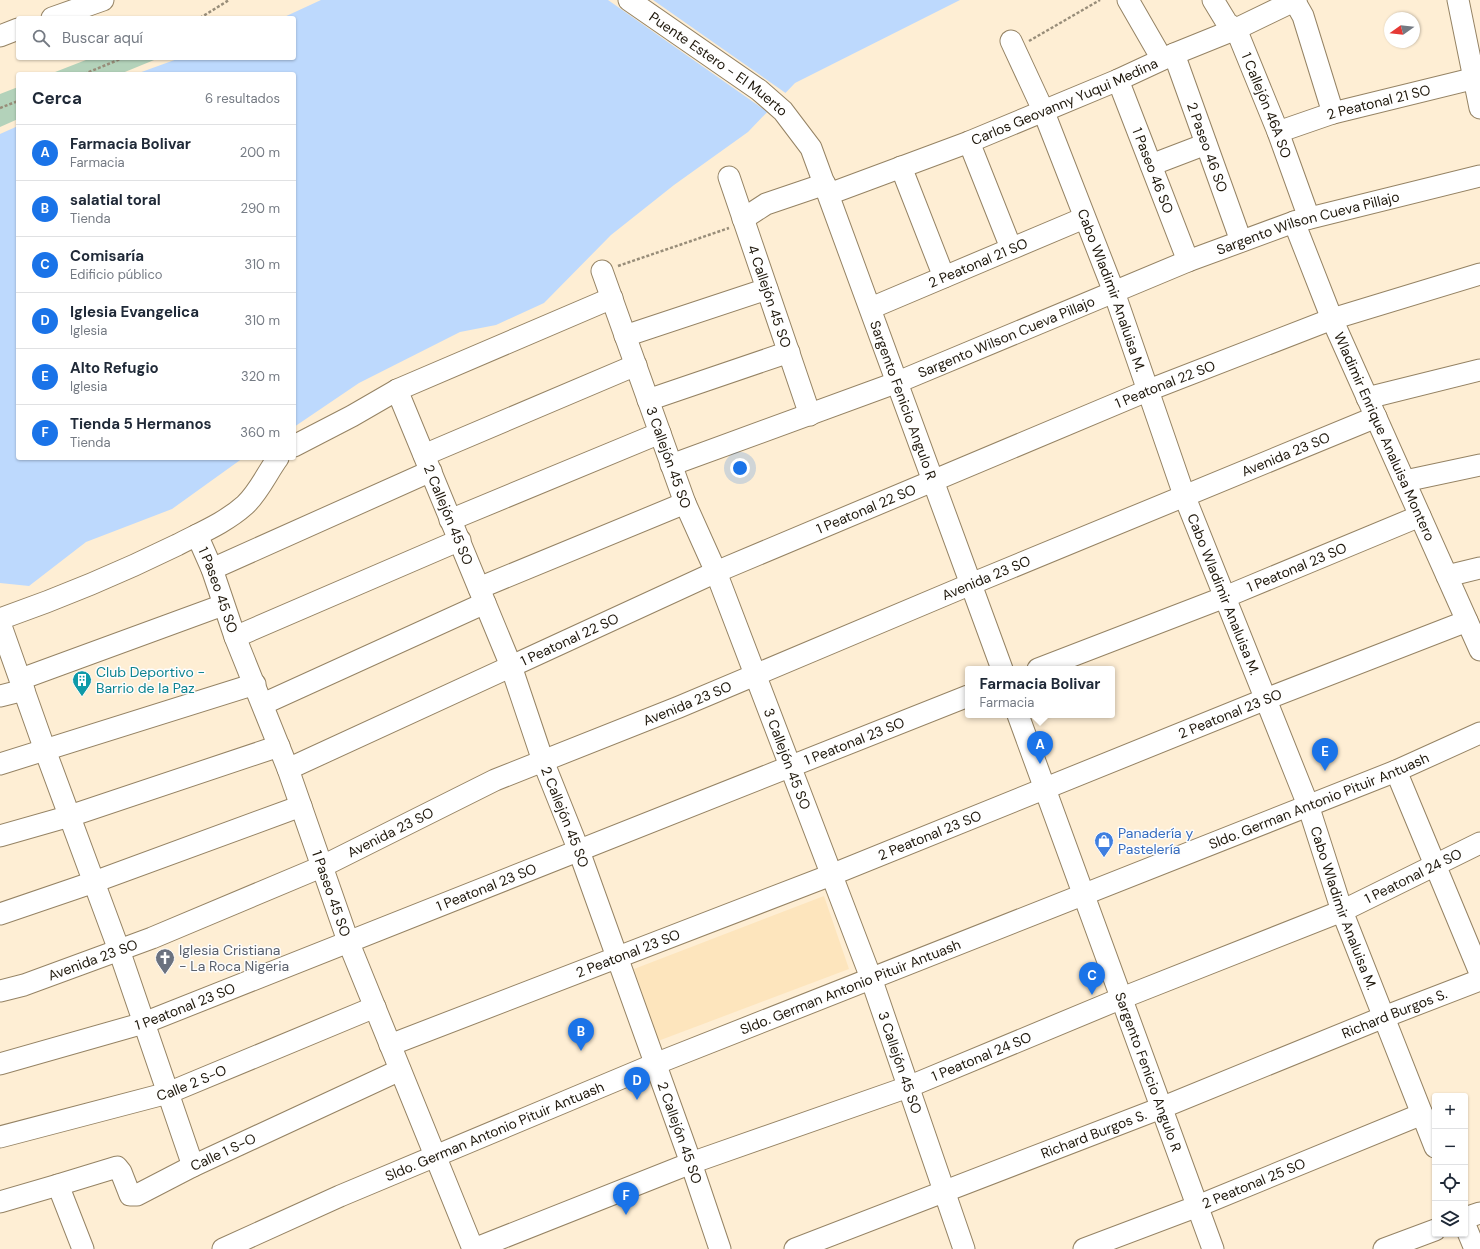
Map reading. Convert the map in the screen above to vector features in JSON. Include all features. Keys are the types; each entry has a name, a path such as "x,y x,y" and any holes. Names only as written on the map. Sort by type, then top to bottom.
{"street":[{"path":"58,16 103,0"},
{"name":"Puente Estero - El Muerto","path":"629,0 759,90 783,111 802,134"},
{"name":"2 Paseo 46 SO","path":"1128,0 1168,56 1206,144 1241,241"},
{"name":"1 Callejón 46A SO","path":"1213,0 1227,23 1236,29 1278,132 1301,220"},
{"path":"1294,0 1303,16 1333,113"},
{"name":"Carlos Geovanny Yuqui Medina","path":"743,220 766,204 827,189 901,168 970,142 1043,110 1118,80 1168,56 1236,29 1294,0"},
{"path":"1458,0 1477,77 1480,108"},
{"path":"0,36 16,31"},
{"name":"Cabo Wladimir Analuisa M.","path":"1013,45 1043,110 1114,292 1184,495 1308,805 1342,911 1432,1140"},
{"name":"2 Peatonal 21 SO","path":"1278,132 1333,113 1477,77"},
{"name":"1 Paseo 46 SO","path":"1118,80 1188,261"},
{"name":"Sargento Fenicio Angulo R","path":"802,134 811,148 827,189 1001,666"},
{"path":"970,142 1011,248"},
{"path":"1151,165 1206,144"},
{"path":"901,168 944,277"},
{"name":"Sargento Wilson Cueva Pillajo","path":"671,465 898,382 1188,261 1241,241 1301,220 1480,176"},
{"name":"4 Callejón 45 SO","path":"729,177 810,415"},
{"name":"2 Peatonal 21 SO","path":"871,308 1084,218"},
{"name":"Wladimir Enrique Analuisa Montero","path":"1301,220 1332,319 1480,650"},
{"name":"3 Callejón 45 SO","path":"602,271 685,503 716,572 756,674 870,978 964,1249"},
{"name":"1 Peatonal 22 SO","path":"288,769 716,572 1149,390 1332,319 1480,274"},
{"path":"625,336 767,288"},
{"path":"296,445 352,416 397,390 612,298"},
{"path":"648,400 789,352"},
{"path":"212,568 428,463 636,365"},
{"path":"1367,398 1480,370"},
{"name":"2 Callejón 45 SO","path":"397,390 511,666 543,761 579,851 691,1163 720,1249"},
{"name":"Avenida 23 SO","path":"0,991 24,985 152,938 321,867 495,780 679,707 1184,495 1376,417"},
{"path":"450,520 660,434"},
{"path":"0,619 58,597 156,555 230,518 246,504 260,487 277,460"},
{"path":"1405,481 1480,465"},
{"path":"263,704 482,596 685,503"},
{"name":"1 Peatonal 23 SO","path":"1046,666 1225,597 1420,516"},
{"name":"1 Paseo 45 SO","path":"198,534 212,568 223,605 235,637 288,769 348,941 473,1249"},
{"path":"235,637 460,540"},
{"path":"1447,576 1480,568"},
{"path":"0,696 22,685 223,605"},
{"name":"2 Peatonal 23 SO","path":"390,1045 617,959 831,875 1045,787 1467,621"},
{"path":"0,623 119,950 193,1166"},
{"path":"0,764 254,684"},
{"name":"1 Peatonal 23 SO","path":"0,1064 144,1023 965,697"},
{"name":"Sargento Fenicio Angulo R","path":"1019,718 1213,1249"},
{"name":"Sldo. German Antonio Pituir Antuash","path":"224,1249 340,1196 655,1064 870,978 1084,896 1396,771 1480,733"},
{"path":"0,836 70,816 279,746"},
{"path":"1396,771 1480,973"},
{"path":"0,914 94,882 301,806"},
{"name":"1 Peatonal 24 SO","path":"473,1249 691,1163 908,1087 1122,998 1342,911 1434,864 1480,843"},
{"name":"Richard Burgos S.","path":"795,1249 1161,1108 1384,1017 1480,980"},
{"name":"Calle 2 S-O","path":"0,1137 168,1093 375,1007"},
{"name":"Calle 1 S-O","path":"58,1185 117,1167 121,1172 130,1194 133,1196 193,1166 400,1070"},
{"name":"2 Peatonal 25 SO","path":"1084,1249 1198,1206 1422,1114"},
{"path":"0,1202 58,1185 83,1249"},
{"path":"1468,1217 1480,1213"},
{"path":"1384,1249 1432,1231"},
{"path":"1468,1232 1475,1249"}],"path":[{"path":"203,16 229,0"},
{"path":"1013,45 1100,0"},
{"path":"89,72 118,60"},
{"path":"0,108 16,103"},
{"path":"602,271 734,226 743,220"}],"shaded area":[{"path":"824,896 849,969 658,1041 634,969"}],"green space":[{"path":"86,60 154,60 125,72 55,72"},
{"path":"16,88 16,120 0,127 0,94"}],"water":[{"path":"321,0 960,0 795,83 748,132 674,185 611,235 544,303 496,325 460,332 359,383 296,426 296,72 142,72 174,60 296,60 296,16 286,16"},
{"path":"16,127 16,460 240,460 172,509 86,542 29,586 0,583 0,134"}],"pier":[{"path":"608,0 653,0 787,94 769,113"}],"place":[{"name":"Club Deportivo - Barrio de la Paz","path":"82,697"},
{"name":"Farmacia Bolivar","path":"1040,764"},
{"name":"Alto Refugio","path":"1325,771"},
{"name":"Panadería y Pastelería","path":"1104,858"},
{"name":"Iglesia Cristiana - La Roca Nigeria","path":"165,975"},
{"name":"Comisaría","path":"1092,995"},
{"name":"salatial toral","path":"581,1051"},
{"name":"Iglesia Evangelica","path":"637,1100"},
{"name":"Tienda 5 Hermanos","path":"626,1215"}]}
